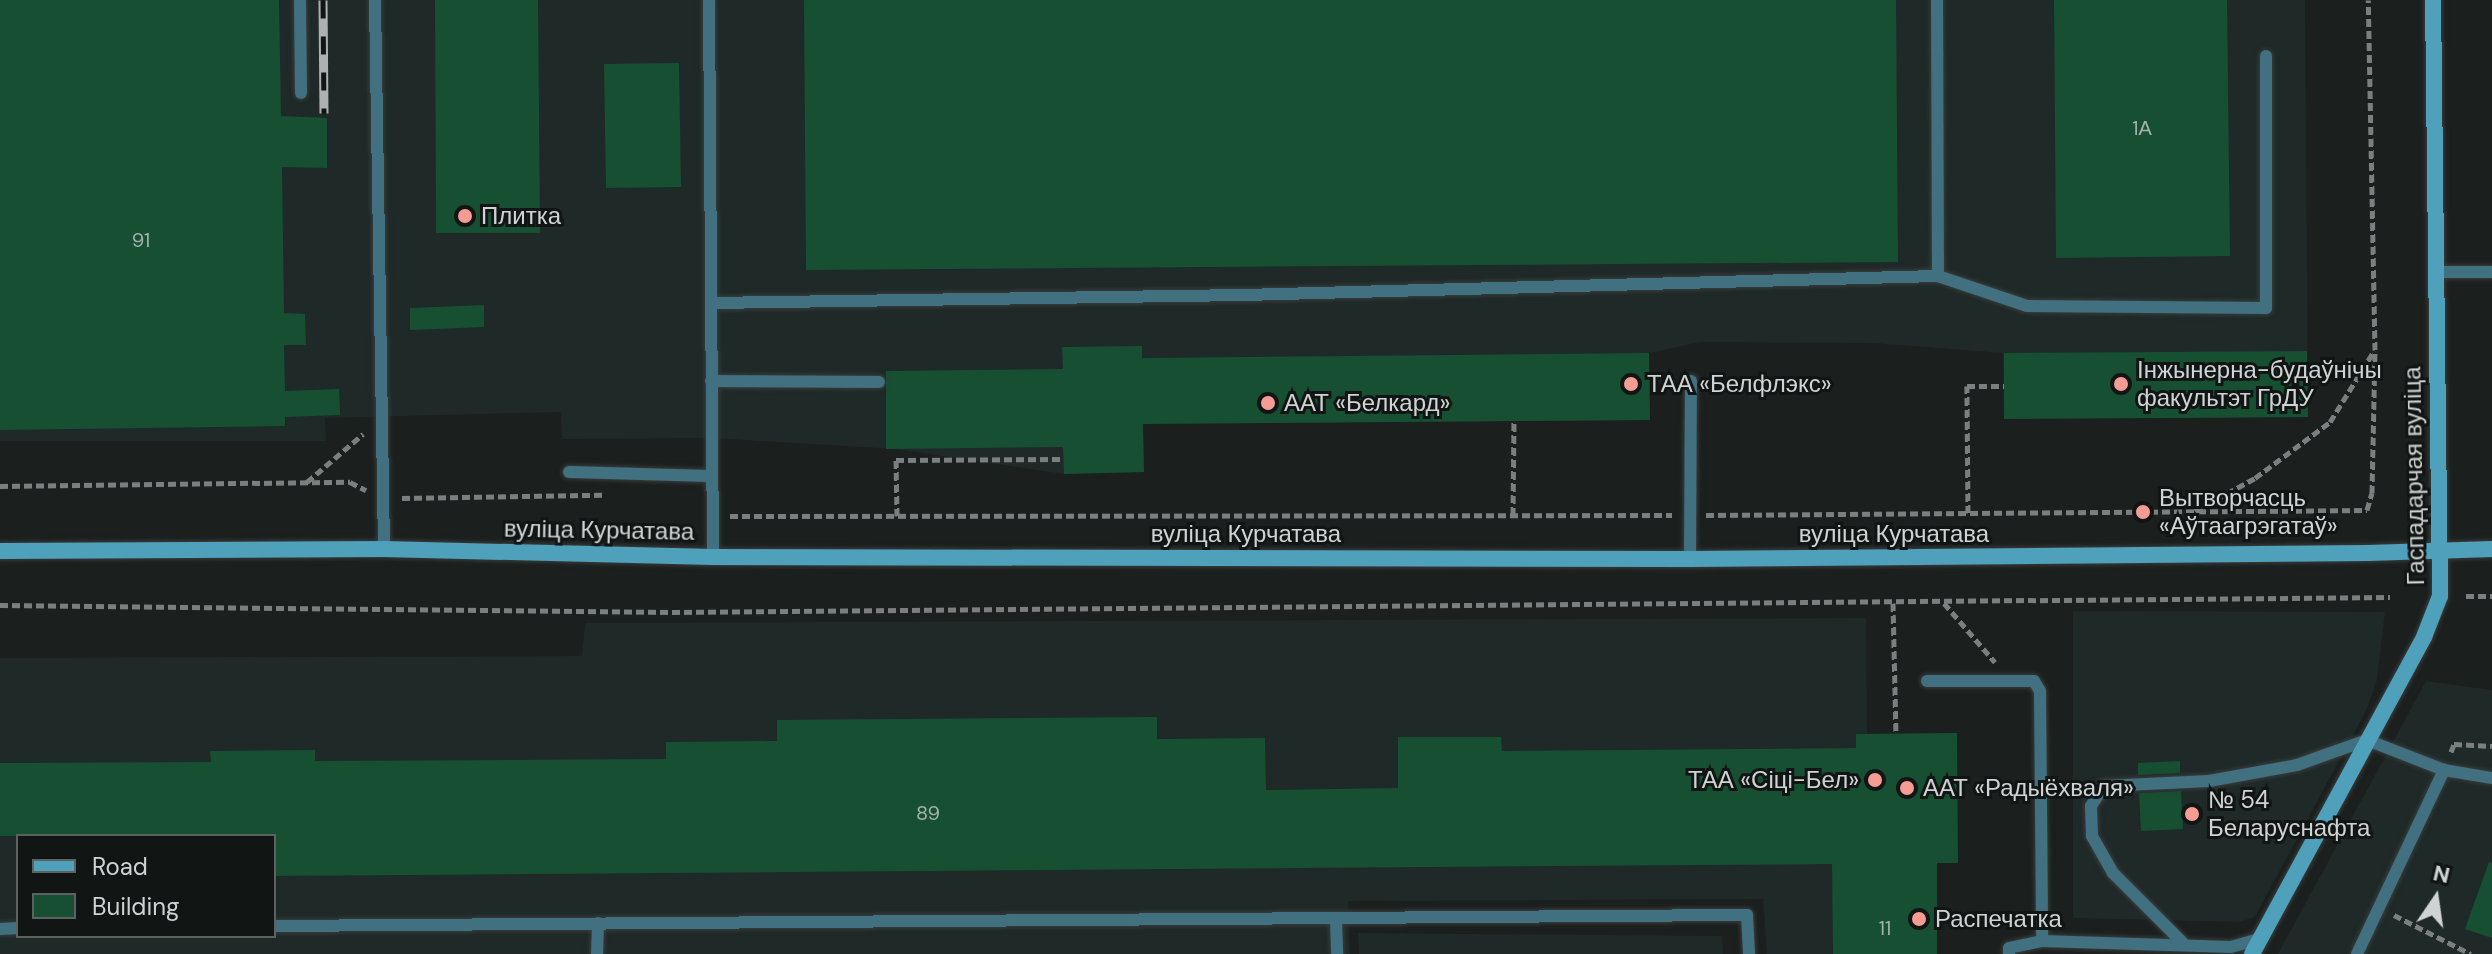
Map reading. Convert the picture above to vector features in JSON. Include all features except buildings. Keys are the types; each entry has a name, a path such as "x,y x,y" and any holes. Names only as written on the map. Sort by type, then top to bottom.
{"main road":[{"name":"Гаспадарчая вуліца","path":"2256,946 2424,637 2440,596 2433,0"},
{"name":"вуліца Курчатава","path":"0,551 384,549 713,557 1690,559 2492,549"}],"lane":[{"path":"300,0 301,93"},
{"path":"375,0 384,549"},
{"path":"709,0 713,557"},
{"path":"1937,0 1938,276"},
{"path":"711,303 1244,295 1938,276 2027,306 2266,308 2266,56"},
{"path":"2436,272 2492,272"},
{"path":"711,381 879,382"},
{"path":"1690,559 1691,381"},
{"path":"569,472 712,476"},
{"path":"1927,681 2034,681 2040,691 2042,941"},
{"path":"2183,943 2113,873 2092,836 2091,806 2104,786 2209,781 2297,765 2367,740 2444,770 2492,778"},
{"path":"2357,954 2444,770"},
{"path":"276,926 1747,915 1749,954"},
{"path":"1336,920 1337,954"},
{"path":"597,954 598,923"},
{"path":"2009,954 2009,948 2042,941 2057,948 2183,943 2256,946"}],"path":[{"path":"712,516 1690,515 2367,510 2372,493 2375,350 2368,0"},
{"path":"2194,511 2255,478 2330,422 2375,350"},
{"path":"1968,513 1967,386 2004,386"},
{"path":"306,483 381,419"},
{"path":"1513,515 1514,421"},
{"path":"897,516 896,460 1064,459"},
{"path":"0,486 350,482 384,498 621,495"},
{"path":"2466,596 2492,596"},
{"path":"0,605 688,612 2390,597"},
{"path":"1944,602 2011,681"},
{"path":"1893,603 1896,733"},
{"path":"2444,770 2454,744 2492,746"},
{"path":"2379,908 2471,954"}],"shaded area":[{"path":"0,0 2305,0 2308,417 2004,419 2003,353 1873,343 1701,342 1649,353 1650,420 1143,424 1144,472 1064,474 895,449 712,438 562,439 561,412 325,418 326,441 0,441"},
{"name":"№ 54 Беларуснафта","path":"2073,611 2385,612 2377,680 2366,711 2255,917 2239,922 2073,918"},
{"path":"1866,618 1867,733 1857,863 1937,863 1937,954 1767,954 1763,899 1348,901 1350,954 0,954 0,658 582,656 585,623"},
{"path":"2426,681 2492,690 2492,954 2278,954"},
{"path":"1358,933 1722,936 1723,954 1359,954"}],"railway":[{"path":"323,0 324,113"}],"place":[{"name":"Плитка","path":"465,216"},
{"name":"ТАА «Белфлэкс»","path":"1631,384"},
{"name":"Інжынерна-будаўнічы факультэт ГрДУ","path":"2121,384"},
{"name":"ААТ «Белкард»","path":"1268,403"},
{"name":"Вытворчасць «Аўтаагрэгатаў»","path":"2143,512"},
{"name":"ТАА «Сіці-Бел»","path":"1875,780"},
{"name":"ААТ «Радыёхваля»","path":"1907,788"},
{"name":"№ 54 Беларуснафта","path":"2192,814"},
{"name":"Распечатка","path":"1919,919"}]}
